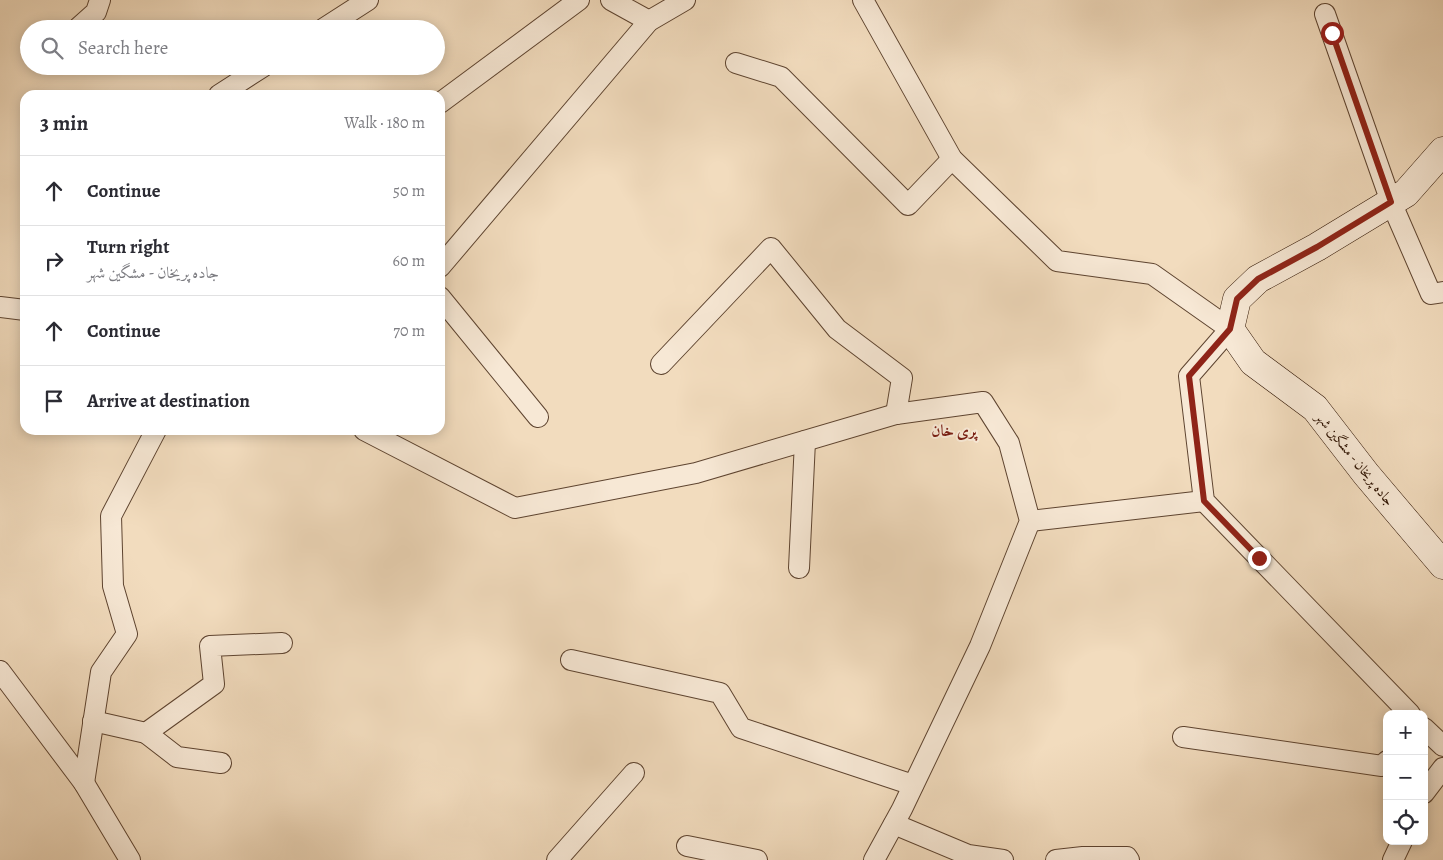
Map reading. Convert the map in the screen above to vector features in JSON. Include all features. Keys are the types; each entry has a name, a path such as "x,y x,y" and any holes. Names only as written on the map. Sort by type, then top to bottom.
{"street":[{"path":"87,20 96,12 100,0"},
{"path":"337,20 368,0"},
{"path":"445,99 579,0"},
{"path":"611,0 649,21"},
{"path":"445,262 649,21 685,0"},
{"path":"863,0 952,158 1057,261 1152,274 1230,329"},
{"path":"1325,14 1391,202 1431,294 1443,292"},
{"path":"736,63 782,77 908,205 952,158"},
{"path":"227,90 250,75"},
{"path":"1406,710 1204,501 1189,376 1230,329 1237,299 1258,279 1317,247 1406,193 1443,151"},
{"path":"661,364 771,248 837,329 902,378 896,414"},
{"path":"445,303 538,418"},
{"name":"جاده پریخان - مشگین شهر","path":"1230,329 1252,362 1315,408 1366,474 1443,565"},
{"path":"374,435 515,508 696,473 896,414 983,402 1009,444 1030,521 980,646 894,824 874,860"},
{"path":"84,783 101,672 127,634 113,586 111,516 153,435"},
{"path":"799,568 806,441"},
{"path":"1030,521 1204,501"},
{"path":"146,733 214,684 210,646 282,643"},
{"path":"571,660 720,693 741,728 913,785"},
{"path":"0,671 84,783 130,860"},
{"path":"93,720 146,733 177,757 221,763"},
{"path":"1428,732 1443,746"},
{"path":"1183,737 1383,765"},
{"path":"1428,787 1443,768"},
{"path":"557,860 634,773"},
{"path":"894,824 968,855 1003,860"},
{"path":"1393,860 1400,845"},
{"path":"687,846 757,860"},
{"path":"1056,860 1082,857 1127,857 1130,860"}],"district":[{"name":"پری خان","path":"954,431"}],"route":[{"path":"1259,558 1204,501 1189,376 1230,329 1237,299 1258,279 1317,247 1391,202 1332,33"}]}
